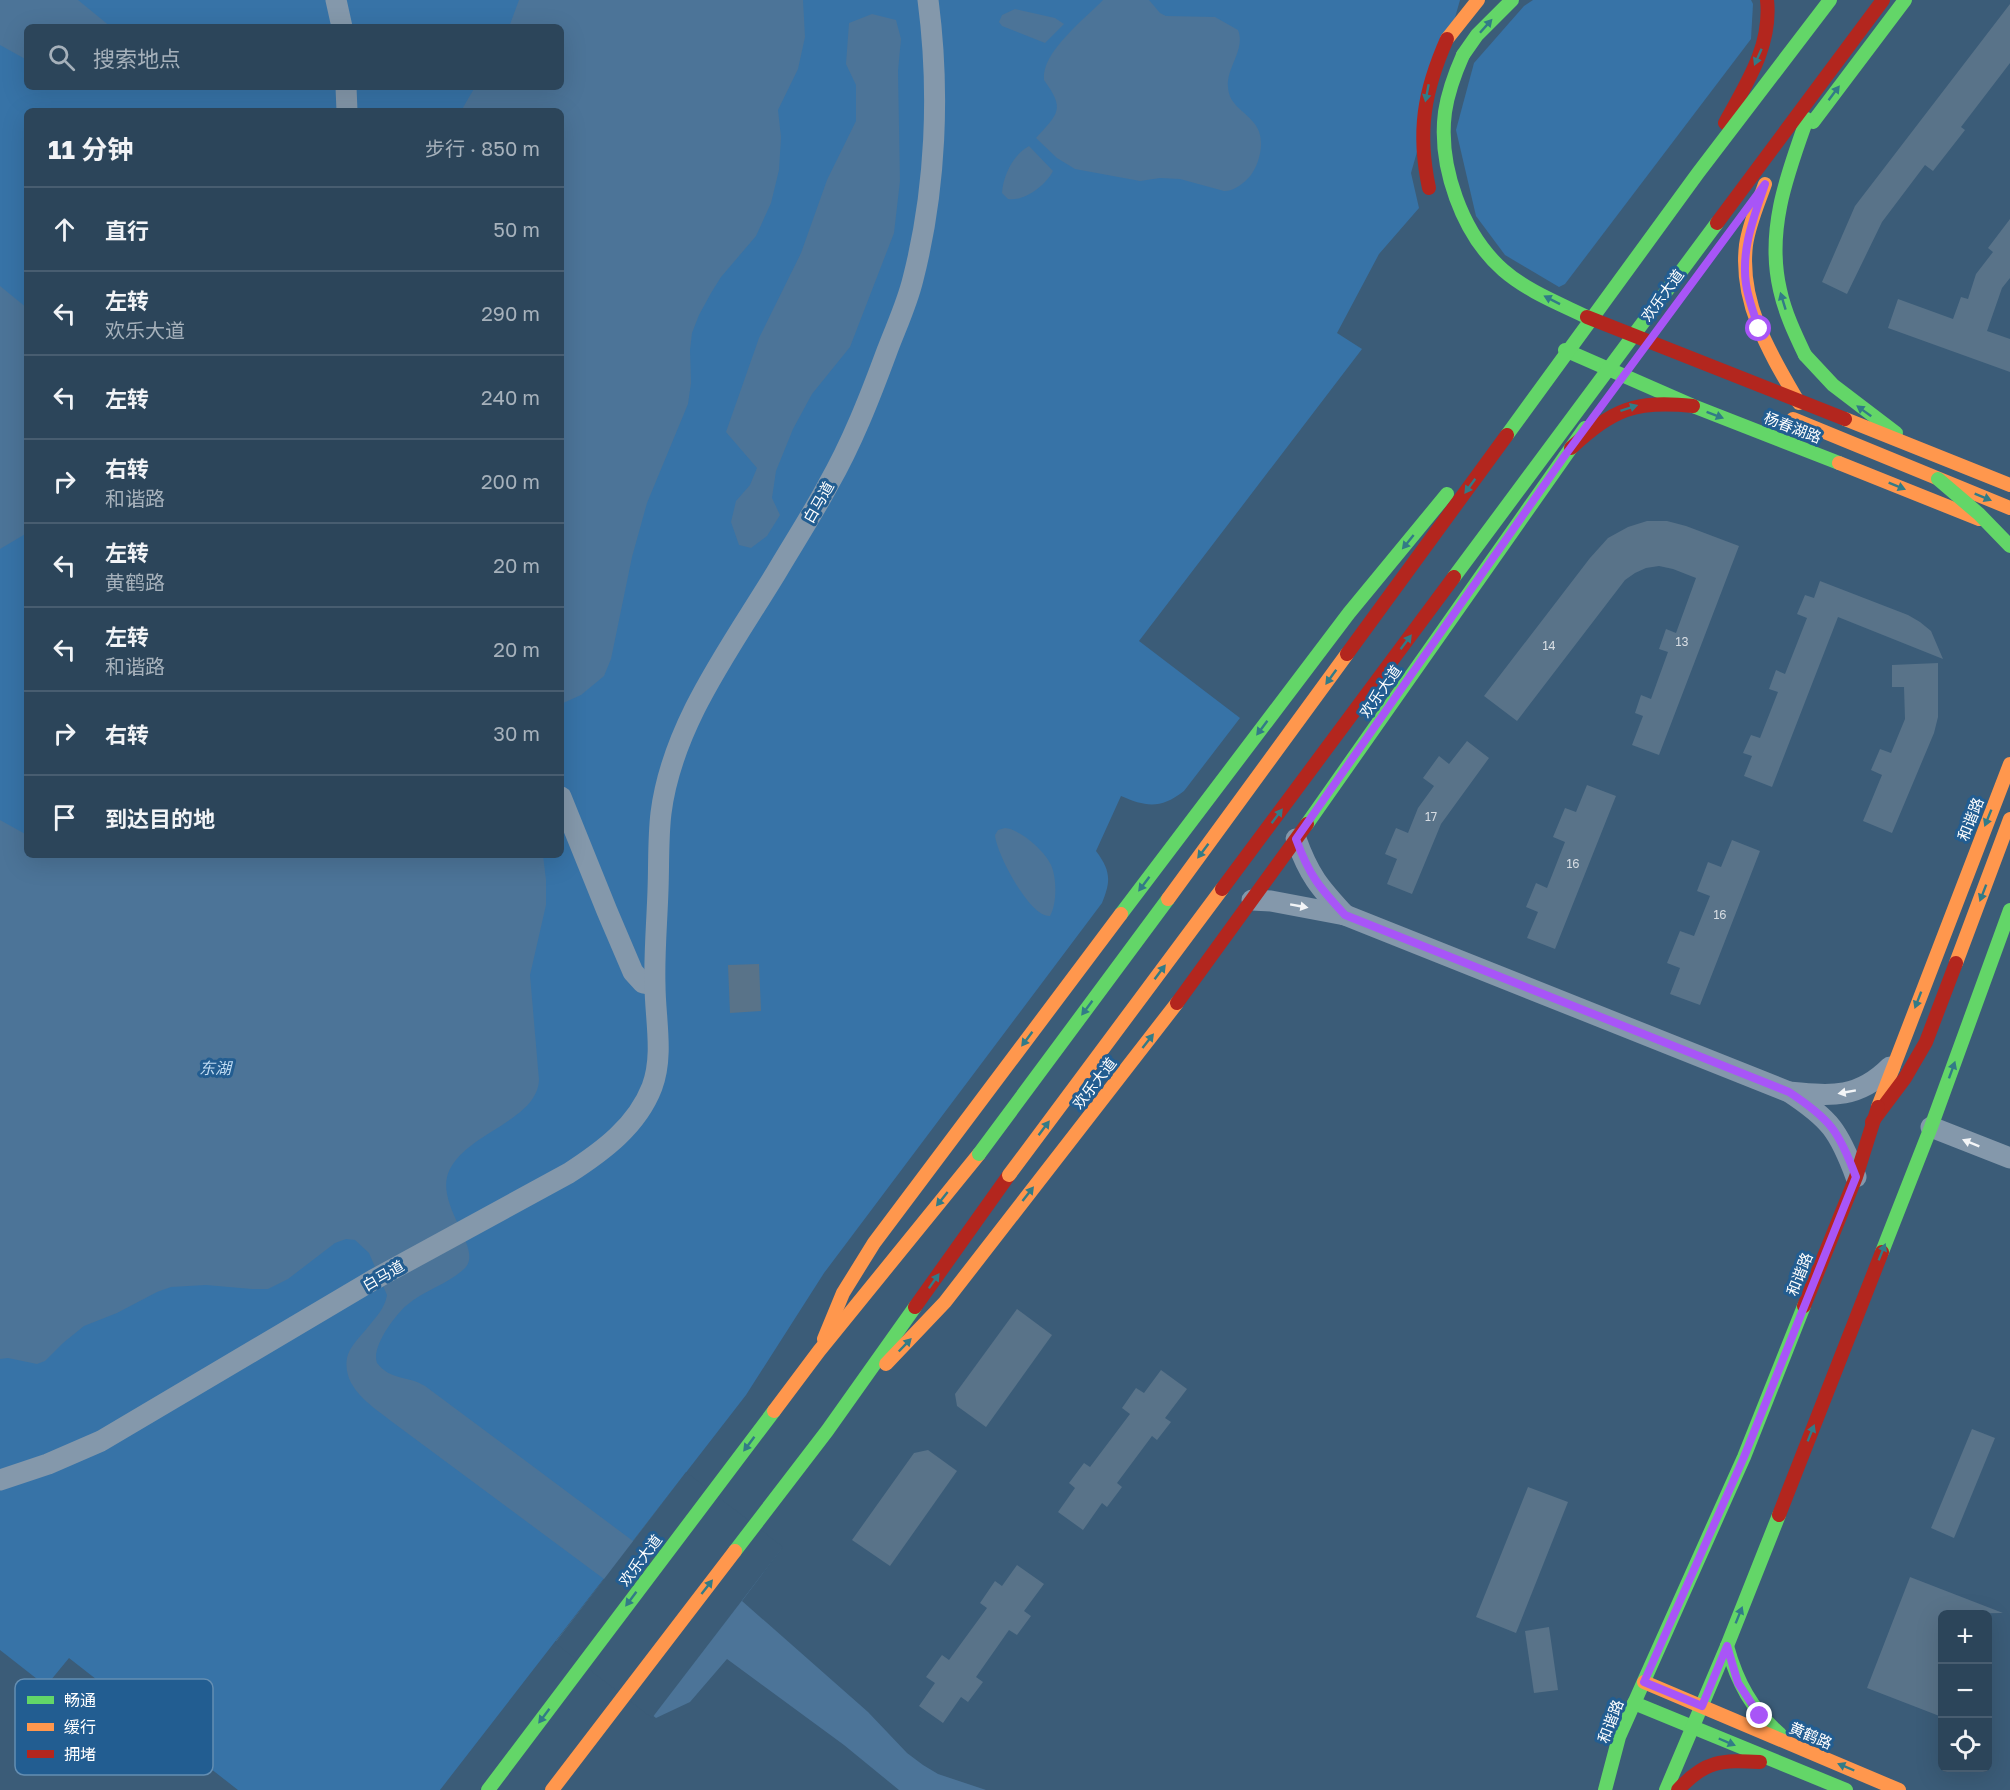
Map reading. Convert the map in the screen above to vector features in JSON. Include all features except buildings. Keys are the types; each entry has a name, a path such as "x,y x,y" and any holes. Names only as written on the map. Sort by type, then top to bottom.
{"main road":[{"path":"1436,207 1422,159 1422,128 1426,93 1434,65 1447,39 1478,0"},
{"path":"1512,0 1477,35 1464,55 1456,70 1446,111 1444,146 1451,185 1468,224 1496,262 1512,277 1535,291 1588,317 2010,483"},
{"path":"1698,173 1762,48 1769,21 1767,0"},
{"name":"欢乐大道","path":"488,1790 819,1351 979,1154 1275,754 1698,173 1830,0"},
{"name":"欢乐大道","path":"819,1351 843,1293 899,1208 1349,613 1565,350 1836,0"},
{"name":"欢乐大道","path":"552,1790 827,1431 1009,1175 1882,0"},
{"path":"1739,219 1905,0"},
{"path":"1820,84 1788,172 1775,223 1774,265 1782,300 1805,355 1817,370 1852,402 1912,445"},
{"path":"1765,184 1746,244 1744,267 1746,285 1759,329 1774,362 1799,403"},
{"name":"杨春湖路","path":"1586,320 1638,353 2010,483"},
{"name":"欢乐大道","path":"1620,380 1660,326"},
{"path":"1572,331 1591,339"},
{"path":"1610,347 1638,353"},
{"name":"杨春湖路","path":"1565,350 1620,380 1815,453 2010,532"},
{"path":"1566,454 1594,427 1609,416 1626,408 1642,404 1665,403 1693,406"},
{"name":"欢乐大道","path":"861,1383 889,1361 945,1302 1182,997 1598,410"},
{"path":"1782,415 2010,508"},
{"path":"1938,479 1985,520 2010,546"},
{"name":"和谐路","path":"1605,1790 1619,1737 1744,1457 1856,1177 1872,1122 2010,764"},
{"path":"1872,1122 1905,1078 1926,1042 2010,819"},
{"path":"1666,1790 1727,1646 1931,1127 2010,910"},
{"path":"1727,1646 1738,1683 1752,1706 1794,1745"},
{"name":"黄鹤路","path":"1644,1682 1899,1790"},
{"path":"1634,1704 1846,1790"},
{"path":"1592,1790 1619,1737"},
{"path":"1678,1790 1706,1764 1733,1761 1778,1763"}],"street":[{"path":"336,0 341,24"},
{"name":"白马道","path":"0,1480 48,1464 101,1441 373,1280 569,1173 615,1139 629,1124 651,1089 656,1073 657,1051 654,985 661,814 667,780 675,754 704,691 829,484 861,418 913,282 927,209 933,137 932,34 928,0"},
{"path":"346,90 347,108"},
{"path":"564,805 633,972 643,983 654,985"},
{"path":"1296,839 1309,872 1345,915"},
{"path":"1252,900 1271,901 1345,915 1789,1092 1815,1110 1835,1131 1844,1146 1856,1177"},
{"path":"1789,1092 1834,1094 1854,1091 1870,1084 1895,1062"},
{"path":"1931,1127 2010,1158"}],"shaded area":[{"path":"0,0 1460,0 1411,173 1419,208 1379,254 1337,333 1362,349 1139,641 1240,718 1184,791 1176,797 1161,803 1146,804 1121,796 1096,851 1105,864 1108,876 1102,903 824,1273 746,1395 440,1790 238,1790 213,1770 213,1679 96,1679 69,1658 52,1679 37,1679 0,1650"},
{"path":"1533,0 1751,0 1753,4 1751,39 1565,284 1559,287 1505,255 1476,216 1456,130 1474,63 1524,6"}],"water":[{"path":"0,0 78,0 107,24 24,24 24,58 0,45"},
{"path":"519,0 803,0 805,37 798,69 778,110 781,137 779,170 771,203 756,236 721,277 711,293 692,333 691,383 688,404 647,503 632,557 611,659 604,676 581,695 564,703 564,108 463,108 473,90 564,90 564,24 510,24"},
{"path":"1103,0 1149,0 1160,13 1166,16 1215,17 1238,30 1240,44 1228,80 1229,93 1234,103 1258,129 1261,142 1257,163 1251,175 1242,184 1232,190 1224,191 1180,179 1160,178 1140,181 1075,169 1057,158 1036,138 1054,116 1057,105 1044,80 1049,58 1066,37"},
{"path":"1015,9 1055,18 1064,24 1045,43 1002,26 999,22 1002,15"},
{"path":"872,14 896,20 901,39 898,71 900,181 894,233 850,347 812,394 793,429 776,471 772,498 780,515 767,536 751,548 739,545 731,522 736,501 750,485 757,468 726,432 759,338 801,253 827,180 856,121 856,85 846,64 849,23"},
{"path":"1029,146 1053,171 1034,191 1021,198 1008,199 1002,193 1007,172 1019,154"},
{"path":"0,286 24,306 24,535 0,549"},
{"name":"东湖","path":"0,820 24,833 24,858 543,858 546,905 530,975 539,1080 535,1094 527,1106 514,1117 470,1146 449,1171 446,1184 448,1198 464,1238 469,1260 459,1274 421,1295 402,1310 381,1340 377,1349 377,1363 388,1373 425,1386 633,1541 684,1475 781,1549 742,1601 868,1712 907,1753 938,1774 986,1790 899,1790 844,1745 727,1659 690,1702 656,1718 556,1641 604,1579 383,1415 354,1387 347,1369 348,1354 380,1312 387,1295 369,1253 355,1240 346,1239 335,1243 288,1279 268,1289 206,1285 171,1287 84,1326 45,1361 37,1364 8,1358 0,1359"},
{"path":"1005,828 1018,832 1048,859 1054,877 1055,891 1050,916 1042,914 1024,896 1001,856 995,835 998,830"}],"pier":[{"path":"686,1472 783,1547 652,1718 555,1643"}],"traffic: fast":[{"path":"1463,55 1477,35 1512,0"},
{"path":"1507,435 1698,173 1830,0"},
{"path":"1813,122 1905,0"},
{"path":"1463,55 1448,97 1444,133 1449,176 1465,218 1488,255 1503,270 1532,290 1587,317"},
{"path":"1805,355 1782,299 1776,268 1776,246 1777,224 1786,182 1807,119"},
{"path":"1454,577 1717,223"},
{"path":"1565,350 1693,406 1839,463"},
{"path":"1805,355 1833,385 1896,433"},
{"path":"1307,824 1585,428"},
{"path":"1938,479 1979,514 2010,546"},
{"path":"1121,914 1349,613 1447,494"},
{"path":"979,1154 1168,899"},
{"path":"1882,1252 1931,1127 2010,910"},
{"path":"1605,1790 1619,1737 1744,1457 1804,1306"},
{"path":"735,1551 827,1431 915,1307"},
{"path":"488,1790 774,1411"},
{"path":"1666,1790 1779,1515"},
{"path":"1727,1646 1747,1694 1761,1715 1780,1734"},
{"path":"1634,1703 1846,1790"}],"traffic: slow":[{"path":"1447,39 1478,0"},
{"path":"1765,184 1751,222 1746,245 1747,288 1759,328 1799,403"},
{"path":"1793,419 2010,508"},
{"path":"1845,419 2010,485"},
{"path":"1839,463 1979,519"},
{"path":"1168,899 1347,654"},
{"path":"1878,1107 2010,764"},
{"path":"1956,963 2010,819"},
{"path":"1009,1175 1222,889"},
{"path":"824,1339 843,1293 874,1243 1121,914"},
{"path":"886,1364 945,1302 1177,1003"},
{"path":"774,1411 819,1351 979,1154"},
{"path":"552,1790 735,1551"},
{"path":"1644,1682 1899,1790"}],"traffic: jam":[{"path":"1725,123 1756,64 1766,33 1767,0"},
{"path":"1717,223 1883,0"},
{"path":"1429,188 1425,168 1423,130 1425,112 1433,76 1447,39"},
{"path":"1587,317 1845,419"},
{"path":"1571,448 1600,424 1626,410 1655,405 1693,406"},
{"path":"1347,654 1507,435"},
{"path":"1222,889 1454,577"},
{"path":"1177,1003 1307,824"},
{"path":"1872,1122 1905,1078 1926,1042 1956,963"},
{"path":"1804,1306 1856,1177 1878,1107"},
{"path":"915,1307 1009,1175"},
{"path":"1779,1515 1882,1252"},
{"path":"1678,1790 1706,1767 1724,1762 1760,1762"}],"route":[{"path":"1759,329 1746,285 1744,267 1746,244 1765,184 1566,454 1296,839 1309,872 1345,915 1789,1092 1815,1110 1842,1140 1856,1177 1744,1457 1644,1682 1702,1706 1727,1646 1738,1683 1760,1716"}]}
